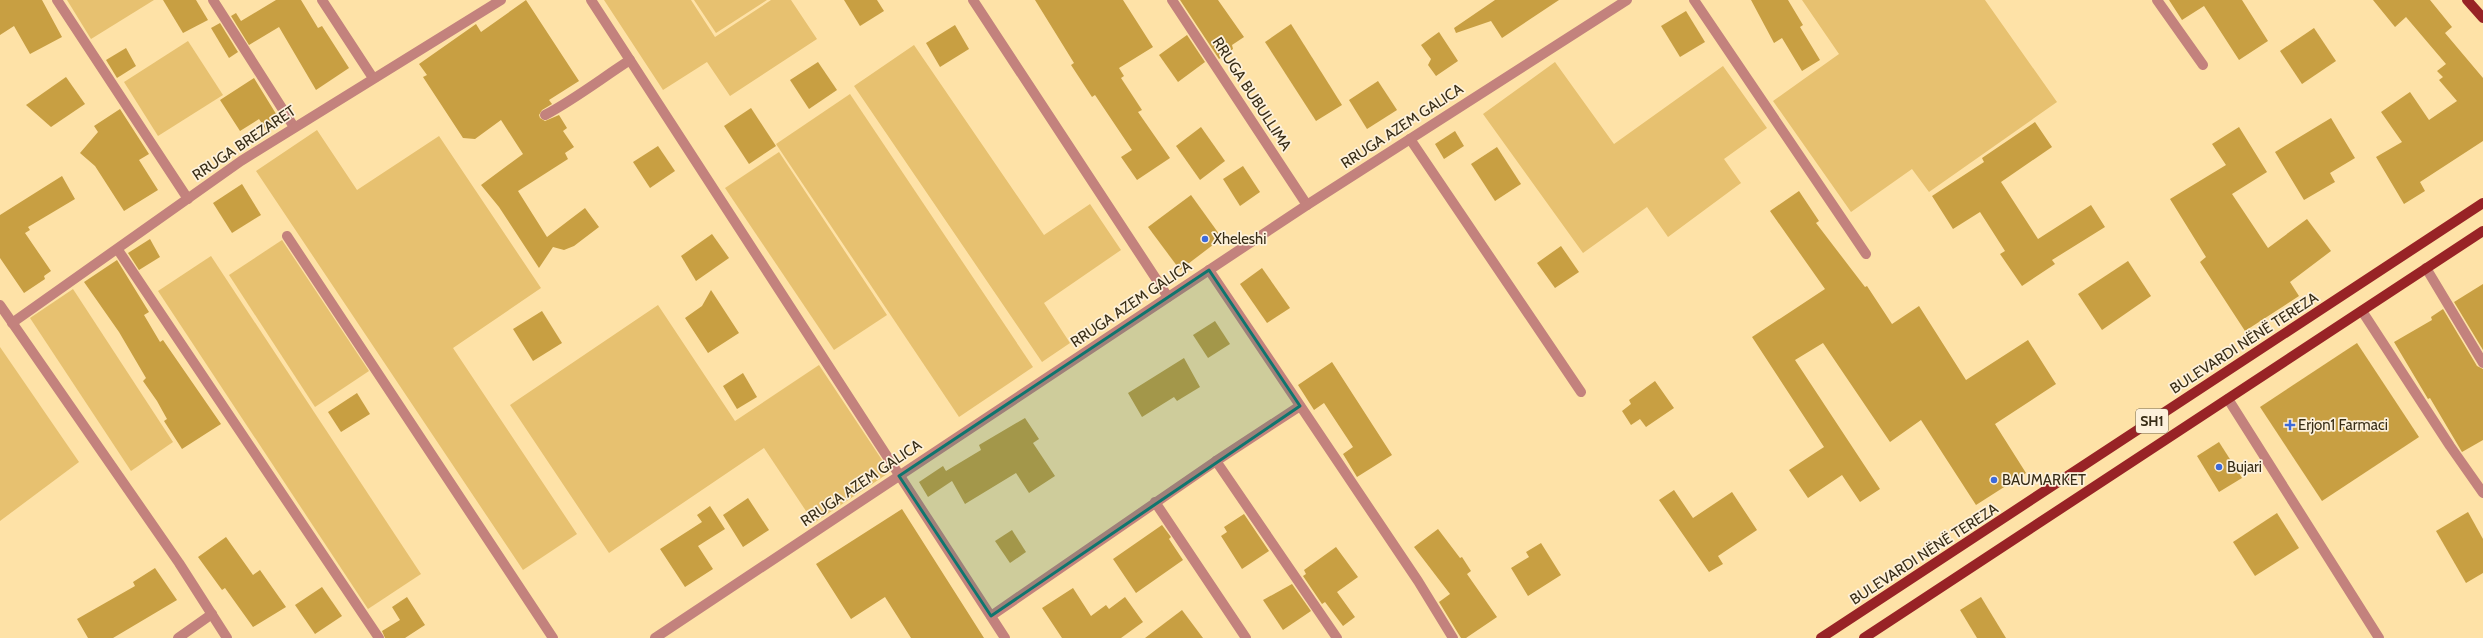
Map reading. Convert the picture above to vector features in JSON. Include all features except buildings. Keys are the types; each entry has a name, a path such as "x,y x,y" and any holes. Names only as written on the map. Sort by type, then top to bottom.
{"main road":[{"path":"2467,0 2483,18"},
{"name":"BULEVARDI NËNË TEREZA","path":"1821,638 2483,203"},
{"name":"SH1","path":"1864,638 2483,231"}],"street":[{"path":"57,0 188,199"},
{"path":"213,0 294,127"},
{"path":"322,0 373,78"},
{"name":"RRUGA BREZARET","path":"12,323 118,250 188,199 294,127 501,0"},
{"path":"591,0 1005,638"},
{"path":"973,0 1168,297"},
{"name":"RRUGA BUBULLIMA","path":"1172,0 1307,205"},
{"name":"RRUGA AZEM GALICA","path":"655,638 1307,205 1627,0"},
{"path":"1694,0 1866,254"},
{"path":"2157,0 2203,65"},
{"path":"545,115 569,102 592,84 630,60"},
{"path":"1410,139 1581,392"},
{"path":"287,236 553,638"},
{"path":"118,250 379,638"},
{"path":"2426,268 2483,363"},
{"path":"1209,270 1418,581 1453,638"},
{"path":"0,305 179,562 227,638"},
{"path":"2362,311 2450,446 2483,493"},
{"path":"2228,399 2379,638"},
{"path":"991,616 1155,502 1300,406"},
{"path":"1216,461 1338,638"},
{"path":"1155,502 1246,638"},
{"path":"178,638 212,614"}],"highlighted area":[{"path":"1209,270 1300,406 991,616 899,476"}],"shaded area":[{"path":"67,0 154,0 91,39"},
{"path":"604,0 691,0 715,37 771,0 791,0 817,39 730,96 707,62 663,90"},
{"path":"694,0 767,0 716,33"},
{"path":"1802,0 1985,0 2057,102 1929,192 1912,169 1851,212 1773,101 1839,54"},
{"path":"188,41 223,95 158,136 124,82"},
{"path":"914,45 1044,235 1090,204 1121,250 1044,303 1070,343 1042,362 854,86"},
{"path":"1555,62 1614,144 1723,66 1767,128 1724,159 1741,183 1668,237 1647,207 1583,253 1483,114"},
{"path":"850,94 1033,367 959,417 776,144"},
{"path":"317,130 357,190 439,136 541,288 453,348 577,534 523,570 256,171"},
{"path":"779,152 887,315 834,350 725,188"},
{"path":"282,240 369,371 315,407 229,275"},
{"path":"211,256 421,574 368,609 158,291"},
{"path":"73,289 173,442 131,471 30,318"},
{"path":"658,305 735,421 819,365 890,472 814,523 764,448 609,553 510,405"},
{"path":"0,347 79,462 0,521"}],"place":[{"name":"Xheleshi","path":"1205,239"},
{"name":"Erjon1 Farmaci","path":"2290,425"},
{"name":"Bujari","path":"2219,467"},
{"name":"BAUMARKET","path":"1994,480"}]}
